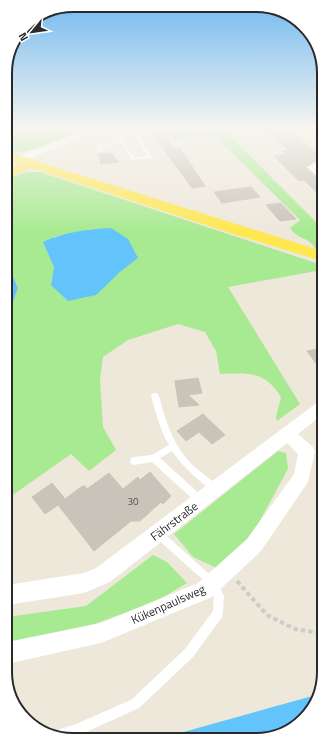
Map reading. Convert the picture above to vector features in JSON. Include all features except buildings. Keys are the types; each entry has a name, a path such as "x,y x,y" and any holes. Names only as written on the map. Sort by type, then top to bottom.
{"main road":[{"path":"12,171 22,164"},
{"path":"34,164 249,234 317,254"}],"street":[{"path":"317,165 311,167 317,172"},
{"name":"Fährstraße","path":"12,595 84,583 103,575 317,411"},
{"name":"Kükenpaulsweg","path":"12,652 101,633 205,590 254,545 302,477 307,452 288,434"}],"lane":[{"path":"155,396 161,420 174,446 185,462 216,489"},
{"path":"134,461 154,458 174,446"},
{"path":"154,458 200,500"},
{"path":"68,733 77,730 135,704 189,653 218,613 219,577 157,533"}],"path":[{"path":"219,577 244,588 267,615 295,629 317,633"}],"green space":[{"path":"243,164 258,164 317,223 317,249 310,242 296,235 290,228 300,220"},
{"path":"26,172 40,172 317,263 317,271 228,287 300,404 277,421 276,417 281,397 269,382 255,375 220,374 216,351 205,332 178,324 128,340 103,357 100,380 103,427 116,450 89,471 71,454 12,495 12,304 18,288 12,274 12,177","holes":["92,229 137,258 120,272 51,285 54,267 53,237"]},
{"path":"278,451 286,453 288,469 251,537 219,569 193,557 174,534"},
{"path":"153,555 167,562 187,583 155,602 94,624 12,642 12,616 86,606"}],"water":[{"path":"111,228 128,239 138,258 120,272 96,295 68,301 51,285 54,267 43,242 76,232"},
{"path":"12,274 18,288 12,304"},
{"path":"311,696 307,706 296,718 283,727 272,731 256,733 180,733"}]}
